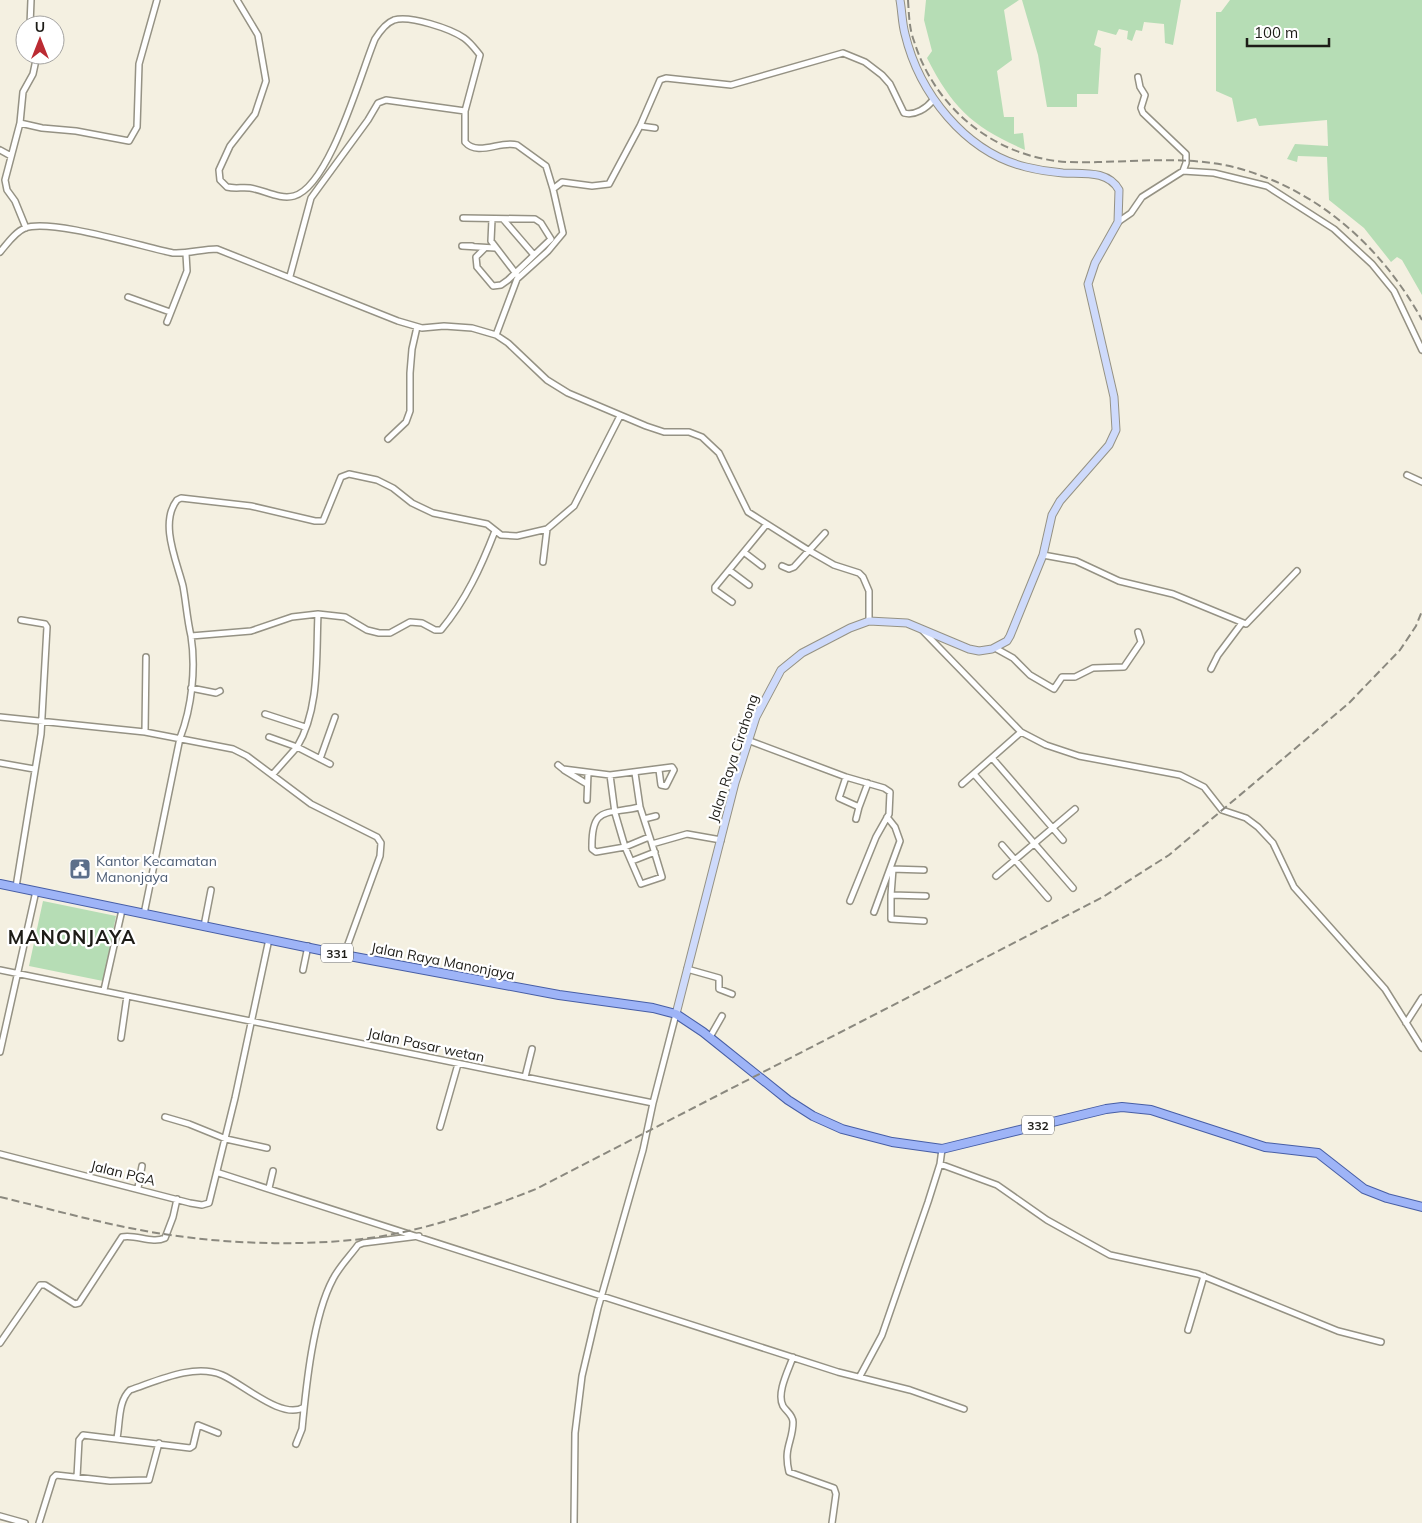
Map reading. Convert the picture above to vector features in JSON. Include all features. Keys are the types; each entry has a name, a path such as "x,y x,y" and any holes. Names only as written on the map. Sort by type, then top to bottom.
{"main road":[{"name":"Jalan Raya Manonjaya","path":"0,884 308,946 344,955 559,995 653,1008 676,1014"},
{"name":"332","path":"676,1014 710,1037 788,1100 823,1121 892,1142 942,1149 1106,1109 1122,1107 1151,1110 1265,1147 1318,1153 1364,1189 1387,1198 1420,1206"}],"street":[{"path":"30,15 31,0"},
{"path":"20,123 129,141 137,127 139,64 158,0"},
{"path":"237,0 258,35 266,81 255,114 230,146 219,170 220,180 231,188 248,188 286,197 297,196 306,189 337,140 375,39 386,25 393,21 411,19 462,37 480,55 465,111 464,135 466,144 481,148 517,145 546,166 563,233 548,251 517,279 496,335"},
{"path":"900,0 905,36 915,64 933,100 959,129 986,149 1024,166 1050,171 1099,175 1111,181 1118,190 1118,222"},
{"path":"553,189 562,182 592,186 609,184 640,126 658,82 662,79 731,85 843,53 865,62 882,75 890,84 904,113 912,114 926,107 933,100"},
{"path":"26,228 5,180 20,123 23,92 33,74 35,65"},
{"path":"1138,77 1140,87 1145,95 1141,108 1143,113 1186,154 1186,163 1183,171"},
{"path":"290,276 311,198 368,120 378,103 386,100 465,111"},
{"path":"640,126 655,128"},
{"path":"0,150 11,156"},
{"path":"995,648 1007,641 1010,636 1043,555 1049,522 1056,508 1109,445 1116,430 1114,397 1088,284 1095,262 1118,222 1131,214 1142,197 1183,171 1214,173 1261,184 1334,230 1385,278 1400,302 1422,350"},
{"path":"306,189 311,198"},
{"path":"463,218 531,218 541,223 551,239 501,285 493,286 476,264 476,257 485,248"},
{"path":"492,219 491,241 515,272 517,279"},
{"path":"502,219 534,255"},
{"path":"0,252 26,228 62,227 139,246 186,254 201,250 217,249 417,327 456,326 482,330 496,335 556,386 620,416 664,432 690,432 702,437 719,454 748,512 766,525 834,565 859,573 863,577 869,591 869,621"},
{"path":"472,246 462,246 495,248"},
{"path":"167,322 187,271 186,254"},
{"path":"128,297 170,312"},
{"path":"388,439 406,422 410,411 412,348 417,327"},
{"path":"144,914 180,738 185,724 194,656 183,587 170,546 172,512 177,500 234,504 315,521 323,520 341,477 349,474 377,480 393,488 412,503 433,513 487,524 495,531 510,537 547,529 574,506 620,416"},
{"path":"1407,475 1422,482"},
{"path":"732,602 715,588 766,525"},
{"path":"543,562 547,529"},
{"path":"191,636 251,631 292,617 318,614 345,617 367,630 379,633 390,632 410,622 422,623 435,630 441,630 465,598 480,570 495,531"},
{"path":"782,566 790,569 825,533"},
{"path":"745,553 762,566"},
{"path":"1043,555 1076,561 1099,570 1118,582 1173,594 1246,624 1297,571"},
{"path":"729,570 749,585"},
{"path":"273,774 297,747 313,706 318,614"},
{"path":"16,887 42,722 47,626 21,620"},
{"name":"Jalan Raya Cirahong","path":"676,1014 736,783 756,717 781,670 802,653 850,628 869,621 907,623 969,649 986,650 995,648"},
{"path":"1211,669 1218,655 1224,650 1242,623"},
{"path":"921,629 1021,732 1046,745 1079,756 1180,775 1204,787 1222,810 1246,818 1258,827 1273,843 1294,887 1385,989 1422,1048"},
{"path":"995,648 1013,658 1030,675 1054,689 1062,677 1075,677 1093,668 1124,667 1141,642 1138,632"},
{"path":"145,732 146,657"},
{"path":"191,688 216,693 220,691"},
{"path":"265,714 305,727"},
{"path":"0,717 145,732 233,749 248,756 311,804 370,832 381,843 380,856 344,955"},
{"path":"320,759 335,717"},
{"path":"962,784 993,759 1021,732"},
{"path":"269,738 297,747 330,764"},
{"path":"750,741 890,792 887,817 876,837 850,901"},
{"path":"993,759 1062,840"},
{"path":"0,762 34,769"},
{"path":"587,784 560,767 588,773 610,775 660,770"},
{"path":"588,773 588,800"},
{"path":"610,775 615,813 625,847 641,884 655,881 662,877 640,807 635,773"},
{"path":"974,774 1073,888"},
{"path":"846,777 839,798 859,808"},
{"path":"856,819 868,783"},
{"path":"640,807 615,813 608,812 598,817 595,822 592,849 596,852 625,847 649,837"},
{"path":"996,876 1075,809"},
{"path":"644,819 656,816"},
{"path":"874,912 892,869 900,837 887,817"},
{"path":"652,844 687,834 721,840"},
{"path":"1002,845 1048,898"},
{"path":"632,861 655,852"},
{"path":"892,869 924,870"},
{"path":"892,869 891,919 924,921"},
{"path":"204,926 211,890"},
{"path":"0,1052 36,891"},
{"path":"891,896 926,896"},
{"path":"104,990 122,910"},
{"path":"269,938 219,1173 838,1372 860,1376 964,1409"},
{"path":"303,970 308,946"},
{"path":"687,969 719,978 719,989 732,994"},
{"name":"Jalan Pasar wetan","path":"0,970 653,1103"},
{"path":"121,1038 126,996"},
{"path":"1406,1023 1422,998"},
{"path":"574,1523 575,1433 587,1355 648,1132 653,1103 676,1014"},
{"path":"710,1037 722,1016"},
{"path":"525,1077 532,1049"},
{"path":"440,1127 458,1064"},
{"path":"165,1117 189,1124 226,1139 267,1148"},
{"path":"860,1376 882,1335 940,1164 942,1149"},
{"name":"Jalan PGA","path":"0,1154 202,1205 209,1203 219,1173"},
{"path":"940,1164 999,1186 1047,1220 1110,1255 1204,1276 1338,1331 1380,1342"},
{"path":"138,1188 142,1166"},
{"path":"269,1188 273,1171"},
{"path":"0,1343 40,1285 45,1285 75,1304 79,1303 122,1237 138,1236 154,1240 165,1238 173,1217 177,1198"},
{"path":"296,1444 302,1429 318,1326 326,1295 333,1278 358,1245 363,1242 419,1236"},
{"path":"1188,1330 1204,1276"},
{"path":"793,1357 781,1398 782,1405 793,1418 787,1446 789,1472 834,1488 836,1494 832,1523"},
{"path":"117,1438 123,1400 130,1390 181,1374 201,1371 220,1374 267,1402 285,1410 298,1411 304,1407"},
{"path":"77,1477 78,1440 86,1434 192,1448 198,1425 218,1433"},
{"path":"39,1523 54,1476 61,1474 110,1481 149,1480 159,1443"},
{"path":"0,1516 25,1523"}],"green space":[{"path":"926,0 1019,0 1004,10 1012,60 997,71 1004,117 1014,117 1014,134 1023,133 1025,150 1007,142 978,124 966,114 946,91 927,58 932,51 924,20"},
{"path":"1022,0 1181,0 1173,45 1165,43 1164,24 1144,22 1142,31 1136,30 1132,41 1127,39 1128,31 1119,29 1116,35 1098,30 1094,45 1101,48 1098,94 1077,94 1077,107 1047,107 1038,55"},
{"path":"1230,0 1422,0 1422,295 1402,260 1397,257 1391,262 1364,228 1329,200 1327,157 1298,156 1297,162 1287,159 1295,144 1328,146 1327,120 1259,126 1256,118 1237,122 1232,98 1216,91 1216,12 1221,12"},
{"path":"43,901 116,916 103,981 29,966"}],"railway":[{"path":"908,0 912,36 924,66 937,88 953,108 972,126 993,140 1017,151 1042,158 1068,162 1198,161 1241,169 1270,179 1298,192 1347,226 1389,270 1422,320"},
{"path":"0,1197 149,1232 217,1240 314,1243 384,1236 429,1226 472,1213 536,1189 1103,897 1169,855 1349,703 1400,650 1416,626 1422,611"}],"place":[{"name":"Kantor Kecamatan Manonjaya","path":"80,869"}],"district":[{"name":"MANONJAYA","path":"72,937"}]}
